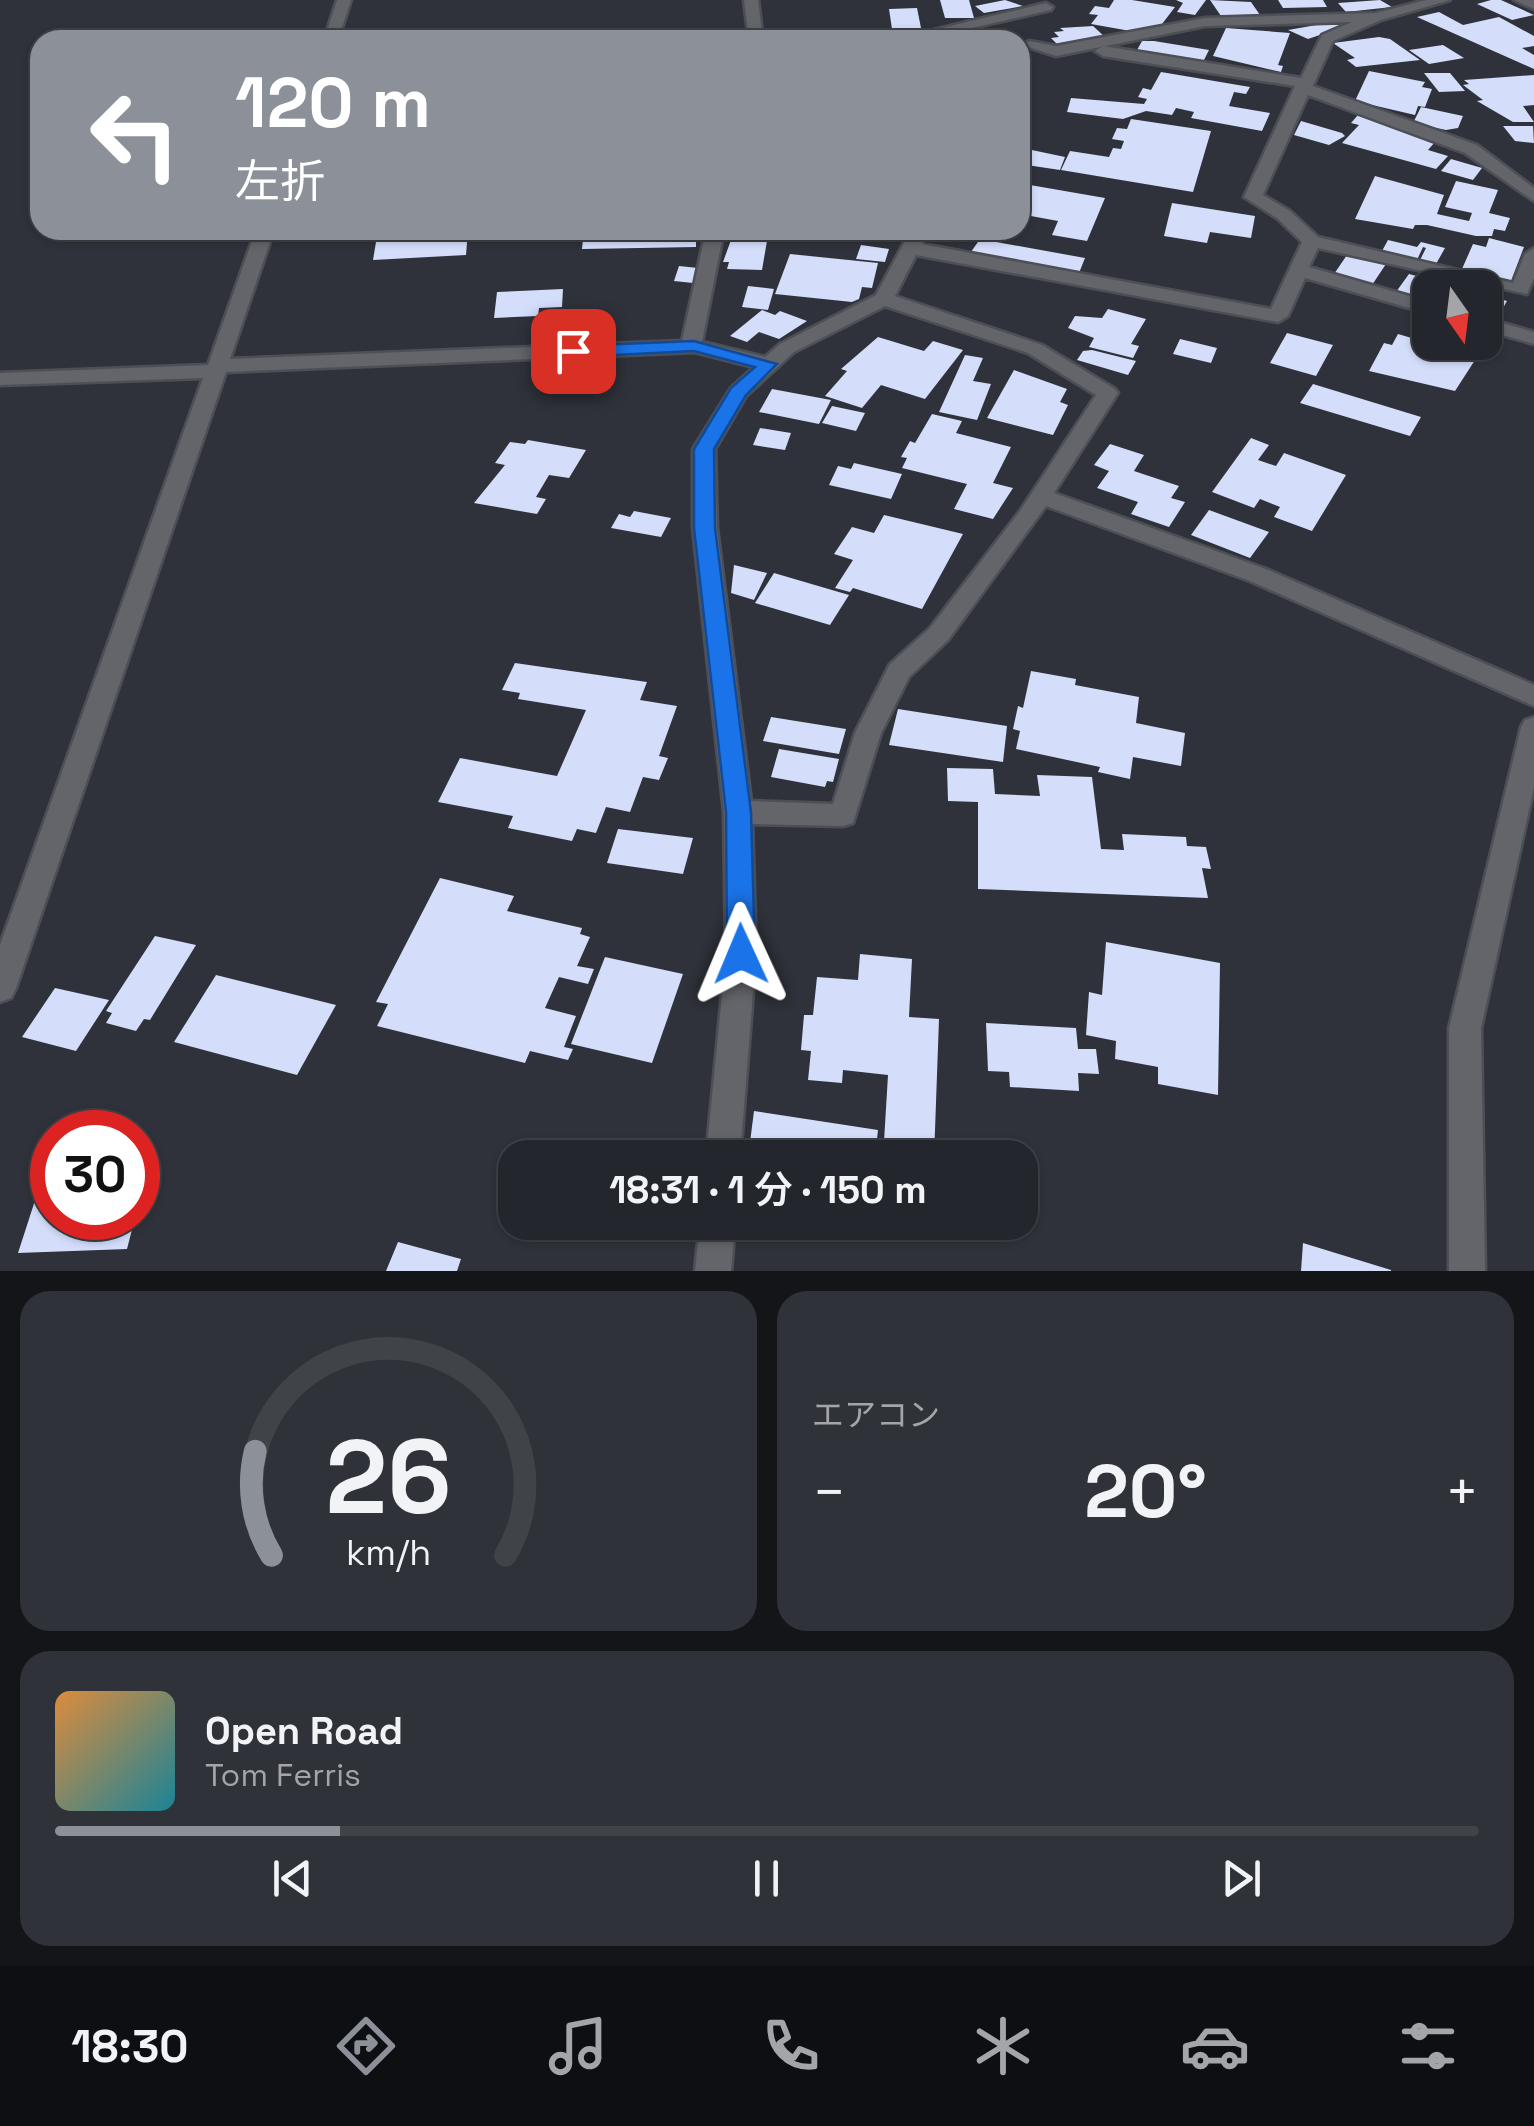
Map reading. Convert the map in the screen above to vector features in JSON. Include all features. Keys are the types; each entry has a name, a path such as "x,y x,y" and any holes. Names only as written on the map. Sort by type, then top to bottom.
{"street":[{"path":"334,30 344,0"},
{"path":"751,0 755,30"},
{"path":"1444,0 1376,17 1327,38 1253,197 1284,214 1312,240 1520,290 1534,254"},
{"path":"1522,0 1534,5"},
{"path":"940,30 1048,4"},
{"path":"1030,43 1048,4"},
{"path":"1030,45 1056,52 1205,22 1376,17"},
{"path":"1087,46 1304,85 1470,149 1534,196"},
{"path":"0,988 262,240"},
{"path":"691,346 713,240"},
{"path":"725,1140 741,954 738,812 705,528 704,449 738,392 787,348 884,299 915,240"},
{"path":"921,240 1278,316 1312,240"},
{"path":"1298,270 1412,303"},
{"path":"738,812 843,815 868,733 899,671 939,634 1041,496 1108,392 1034,349 884,299"},
{"path":"1502,329 1534,338"},
{"path":"0,379 691,346 768,364"},
{"path":"1041,496 1258,575 1534,696"},
{"path":"1467,1271 1465,1028 1534,728"},
{"path":"714,1271 717,1240"}],"building":[{"path":"940,0 969,0 974,18 945,18"},
{"path":"1005,0 1023,6 984,13 975,6"},
{"path":"1114,0 1175,7 1159,28 1136,32 1091,24 1098,15 1089,14 1095,6 1109,8"},
{"path":"1176,0 1206,0 1195,15 1177,12 1183,3"},
{"path":"1210,0 1251,2 1260,15 1221,16"},
{"path":"1278,0 1323,0 1327,7 1283,8"},
{"path":"1380,0 1392,7 1346,12 1338,3"},
{"path":"1501,0 1534,15 1512,20 1477,4"},
{"path":"917,8 921,28 892,29 889,9"},
{"path":"1439,12 1463,25 1499,17 1534,36 1534,46 1522,48 1534,55 1534,69 1417,17"},
{"path":"1339,21 1346,26 1308,39 1288,30"},
{"path":"1093,26 1106,38 1058,45 1051,38 1059,37 1054,32 1064,31 1060,28"},
{"path":"1226,28 1290,33 1278,65 1283,66 1281,72 1213,56"},
{"path":"1390,39 1420,60 1356,67 1347,60 1355,58 1333,43"},
{"path":"1142,41 1209,50 1203,62 1136,52"},
{"path":"1443,45 1464,58 1429,64 1409,50"},
{"path":"1369,71 1425,82 1422,87 1432,89 1425,107 1418,106 1415,115 1355,101"},
{"path":"1161,72 1250,87 1246,94 1234,92 1229,106 1270,113 1262,131 1191,118 1194,112 1176,108 1172,115 1146,111 1123,119 1067,112 1071,98 1144,104 1147,99 1138,97 1143,88 1151,90"},
{"path":"1424,73 1450,73 1465,91 1439,92"},
{"path":"1534,75 1534,105 1523,106 1534,122 1513,122 1477,101 1483,100 1463,85 1469,84 1464,80"},
{"path":"1421,107 1463,116 1458,128 1446,130 1413,123"},
{"path":"1358,115 1436,141 1428,150 1448,156 1436,169 1342,143 1359,125 1351,123"},
{"path":"1131,119 1211,131 1193,192 1061,170 1070,151 1109,157 1113,148 1121,149 1124,141 1112,139 1117,128 1127,129"},
{"path":"1301,121 1345,136 1329,145 1294,135"},
{"path":"1503,126 1533,126 1534,143 1515,141"},
{"path":"1030,150 1065,157 1060,170 1030,166"},
{"path":"1451,159 1482,168 1473,180 1441,171"},
{"path":"1375,176 1444,195 1437,214 1469,221 1472,213 1445,207 1456,181 1498,190 1489,213 1510,218 1505,231 1494,229 1492,236 1355,219"},
{"path":"1030,185 1105,198 1087,241 1052,235 1058,221 1030,216"},
{"path":"1172,203 1255,216 1251,238 1210,232 1207,243 1164,236"},
{"path":"1489,238 1524,247 1511,281 1502,279 1502,270 1462,269 1473,244 1486,247"},
{"path":"376,240 467,240 466,255 373,260"},
{"path":"583,240 696,240 696,247 582,249"},
{"path":"731,240 767,241 762,270 727,269 729,262 723,262"},
{"path":"979,240 986,240 1085,258 1079,273 971,252"},
{"path":"1388,240 1445,248 1436,264 1420,260 1426,248 1423,247 1417,260 1382,251"},
{"path":"861,245 889,249 885,262 856,259"},
{"path":"790,254 878,263 872,288 862,287 859,299 852,302 775,294"},
{"path":"1347,255 1386,264 1372,285 1334,274"},
{"path":"679,266 698,268 693,283 674,281"},
{"path":"1409,274 1412,275 1412,296 1396,292"},
{"path":"748,286 774,289 768,310 742,307"},
{"path":"563,289 562,307 539,308 538,316 494,318 497,292"},
{"path":"1108,309 1146,319 1131,344 1139,346 1133,358 1089,347 1094,338 1068,328 1075,316 1102,318"},
{"path":"762,310 775,315 780,311 807,321 779,339 759,332 747,342 730,336"},
{"path":"1287,333 1333,345 1316,376 1270,363"},
{"path":"1398,334 1412,338 1412,360 1475,360 1455,391 1369,371 1384,343 1392,345"},
{"path":"878,337 924,351 933,341 963,350 925,399 881,385 862,408 825,396 847,371 841,369"},
{"path":"1180,339 1217,348 1211,363 1173,354"},
{"path":"1083,351 1136,361 1128,375 1077,360"},
{"path":"965,355 983,358 973,381 991,384 977,420 939,412"},
{"path":"1014,370 1067,389 1060,402 1068,405 1053,435 987,418"},
{"path":"1313,384 1421,417 1410,436 1300,403"},
{"path":"772,389 831,400 819,424 759,412"},
{"path":"832,406 865,413 856,431 822,423"},
{"path":"932,414 962,421 956,433 1011,447 993,483 1013,488 993,519 954,509 967,484 902,468 907,458 901,457 910,441 915,443"},
{"path":"760,428 791,433 785,450 753,445"},
{"path":"1251,438 1269,445 1258,460 1276,466 1284,453 1346,475 1312,531 1274,517 1280,507 1260,499 1254,508 1212,492"},
{"path":"528,440 586,450 569,478 549,475 536,497 546,499 537,514 474,503 505,465 495,463 510,442 525,444"},
{"path":"1110,444 1144,455 1134,471 1179,486 1171,498 1185,502 1169,527 1131,514 1138,502 1097,488 1109,471 1094,465"},
{"path":"854,463 902,474 891,499 829,485 838,466 851,469"},
{"path":"1209,510 1269,532 1250,558 1191,535"},
{"path":"634,511 671,518 661,537 611,528 619,514 630,517"},
{"path":"884,515 963,534 922,609 853,588 850,592 835,588 853,560 834,554 852,527 874,533"},
{"path":"734,565 767,573 754,600 731,593"},
{"path":"774,573 849,595 830,625 755,603"},
{"path":"515,663 647,682 640,700 677,706 659,756 668,758 659,780 643,777 630,812 606,807 596,833 577,829 572,841 508,828 513,816 438,802 460,758 557,776 586,710 518,699 520,693 502,690"},
{"path":"1031,671 1076,679 1075,685 1139,697 1136,723 1185,733 1181,766 1133,757 1130,779 1098,772 1100,767 1016,749 1020,731 1013,729 1018,706 1023,708"},
{"path":"898,709 1007,726 1003,762 889,745"},
{"path":"771,717 846,729 839,754 763,741"},
{"path":"779,749 839,759 833,782 827,781 825,787 771,777"},
{"path":"947,768 993,769 995,794 1040,796 1037,775 1092,777 1101,849 1124,850 1122,834 1186,837 1187,846 1206,847 1211,869 1202,868 1208,898 978,889 978,802 948,801"},
{"path":"618,829 693,838 683,874 607,863"},
{"path":"440,878 514,896 507,911 582,928 580,934 590,937 577,966 594,969 588,984 559,977 545,1008 576,1016 564,1047 573,1049 568,1060 530,1051 525,1063 377,1026 388,1004 376,1002"},
{"path":"155,936 196,945 150,1020 144,1019 136,1031 106,1023 112,1013 106,1011"},
{"path":"1106,942 1220,963 1218,1095 1158,1084 1158,1067 1115,1059 1116,1041 1086,1035 1089,992 1102,995"},
{"path":"860,954 912,959 909,1017 939,1019 935,1140 884,1140 888,1075 843,1070 842,1083 808,1080 811,1051 801,1050 804,1015 813,1015 817,977 858,980"},
{"path":"605,957 683,974 652,1063 571,1044"},
{"path":"216,975 336,1005 297,1075 174,1042"},
{"path":"55,988 109,1000 76,1051 22,1037"},
{"path":"986,1023 1076,1028 1078,1049 1096,1049 1099,1074 1078,1073 1079,1091 1010,1087 1009,1072 988,1071"},
{"path":"754,1111 878,1130 877,1140 750,1140"},
{"path":"30,1216 30,1240 129,1240 127,1249 18,1253"},
{"path":"398,1242 461,1259 457,1271 386,1271"},
{"path":"1303,1243 1391,1270 1391,1271 1301,1271"}],"route":[{"path":"573,351 694,346 768,364 738,392 704,449 705,528 738,812 741,954"}]}
